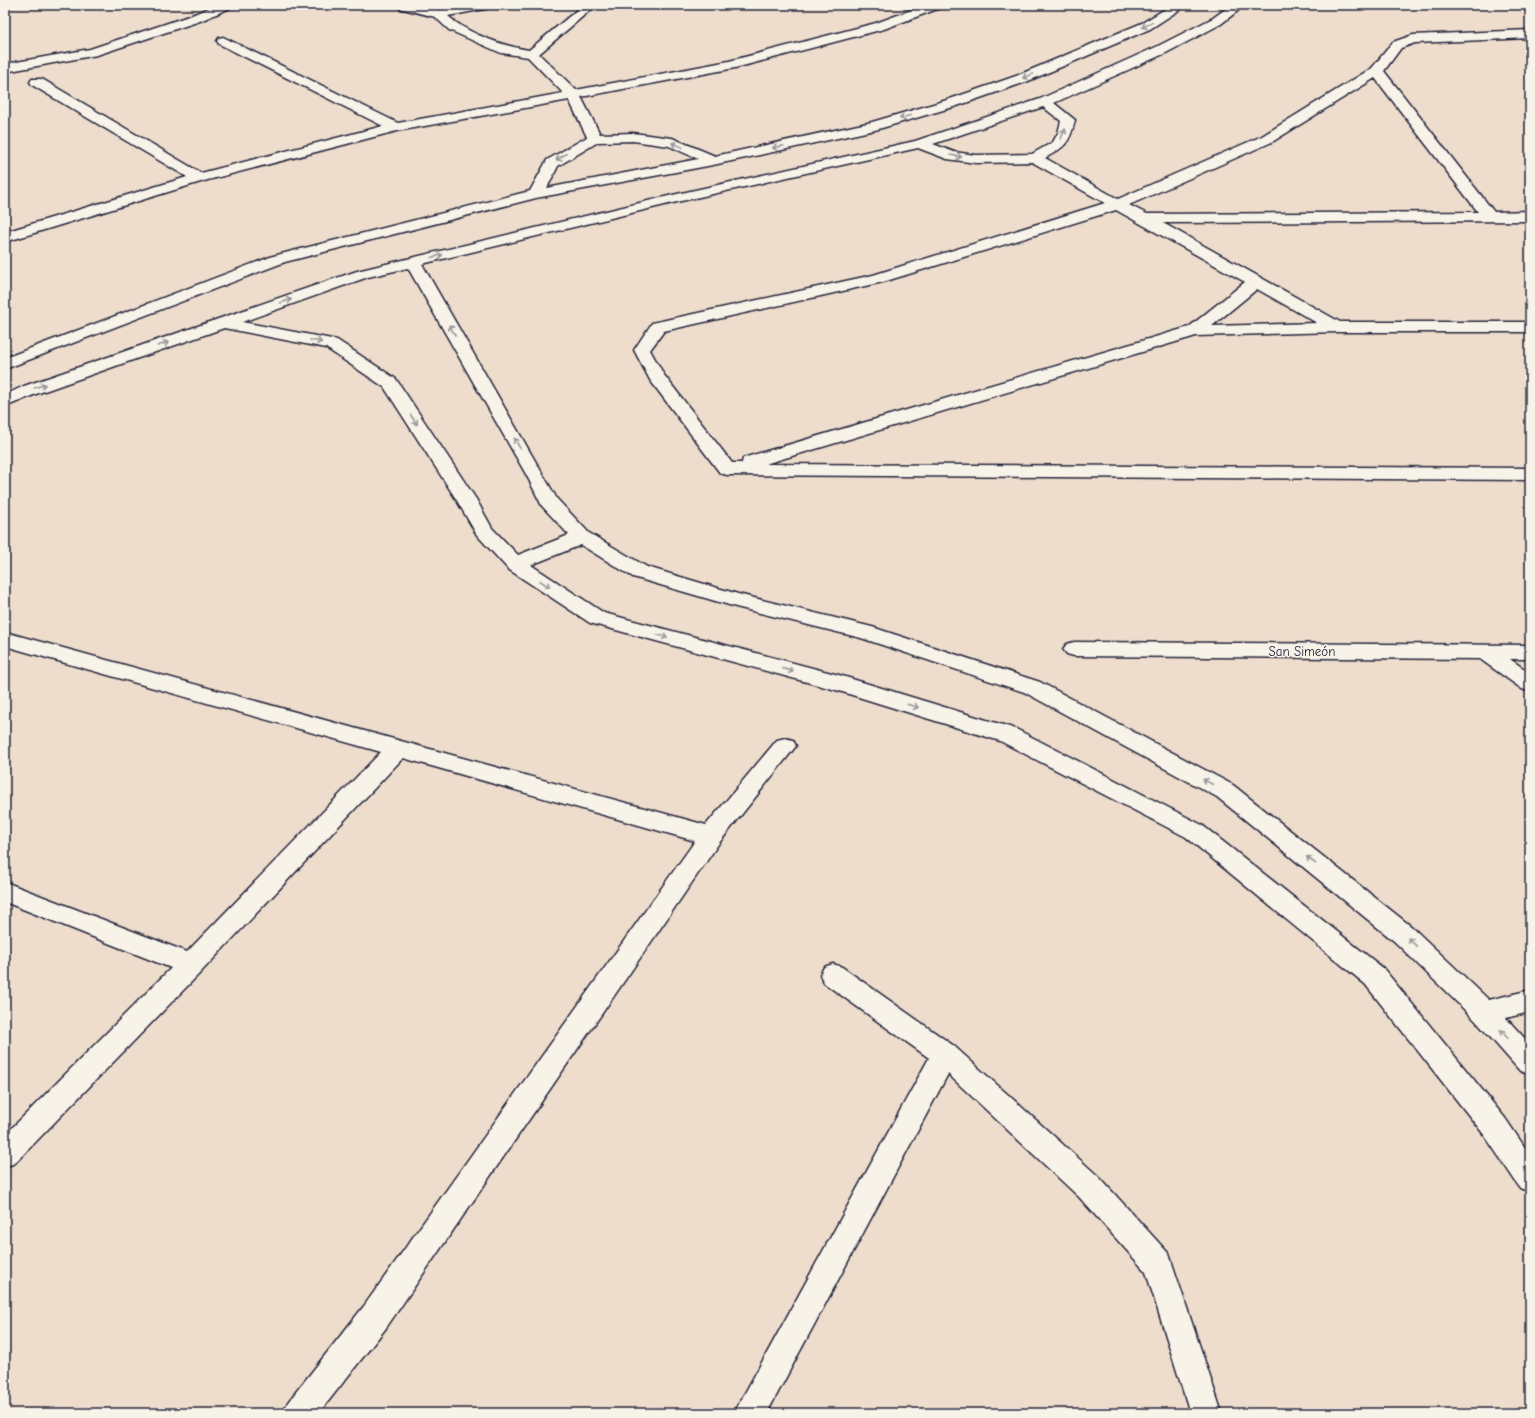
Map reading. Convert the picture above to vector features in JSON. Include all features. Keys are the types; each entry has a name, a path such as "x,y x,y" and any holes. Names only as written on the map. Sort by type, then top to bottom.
{"street":[{"path":"5,68 92,52 196,18 226,5"},
{"path":"403,5 438,14 486,5"},
{"path":"532,54 590,5"},
{"path":"908,5 930,7"},
{"path":"5,364 279,259 536,194 713,161 875,126 952,103 1022,79 1139,29 1181,5"},
{"path":"5,402 30,390 363,274 677,198 919,144 1045,102 1161,50 1217,21 1239,5"},
{"path":"5,237 199,178 396,127 730,65 880,26 930,7"},
{"path":"438,14 453,27 506,50 532,54 573,95 595,138"},
{"path":"728,469 656,376 642,350 658,327 877,279 1116,205 1267,138 1377,71 1398,45 1413,39 1530,34"},
{"path":"223,41 396,127"},
{"path":"1377,71 1490,217"},
{"path":"37,82 199,178"},
{"path":"919,144 952,156 1005,160 1035,158 1058,145 1065,133 1068,120 1045,102"},
{"path":"536,194 552,163 595,138 633,137 672,142 713,161"},
{"path":"1035,158 1116,205 1145,219 1337,327"},
{"path":"1145,219 1530,216"},
{"path":"413,262 536,476 549,502 582,537 640,572 736,600 865,632 1032,687 1225,791 1403,934 1484,1012 1530,1063"},
{"path":"1195,331 1255,282"},
{"path":"223,323 332,344 390,383 466,499 484,531 515,564 597,618 840,683 1008,735 1194,831 1374,976 1494,1127 1530,1179"},
{"path":"728,469 1195,331 1337,327 1530,327"},
{"path":"728,469 1530,474"},
{"path":"515,564 582,537"},
{"path":"5,639 712,836"},
{"name":"San Simeón","path":"1074,649 1530,652"},
{"path":"1485,652 1530,684"},
{"path":"299,1413 376,1316 712,836 785,746"},
{"path":"5,1154 191,965 399,748"},
{"path":"5,892 191,965"},
{"path":"833,975 945,1054 1089,1187 1158,1264 1206,1413"},
{"path":"1484,1012 1530,1001"},
{"path":"750,1413 945,1054"}]}
